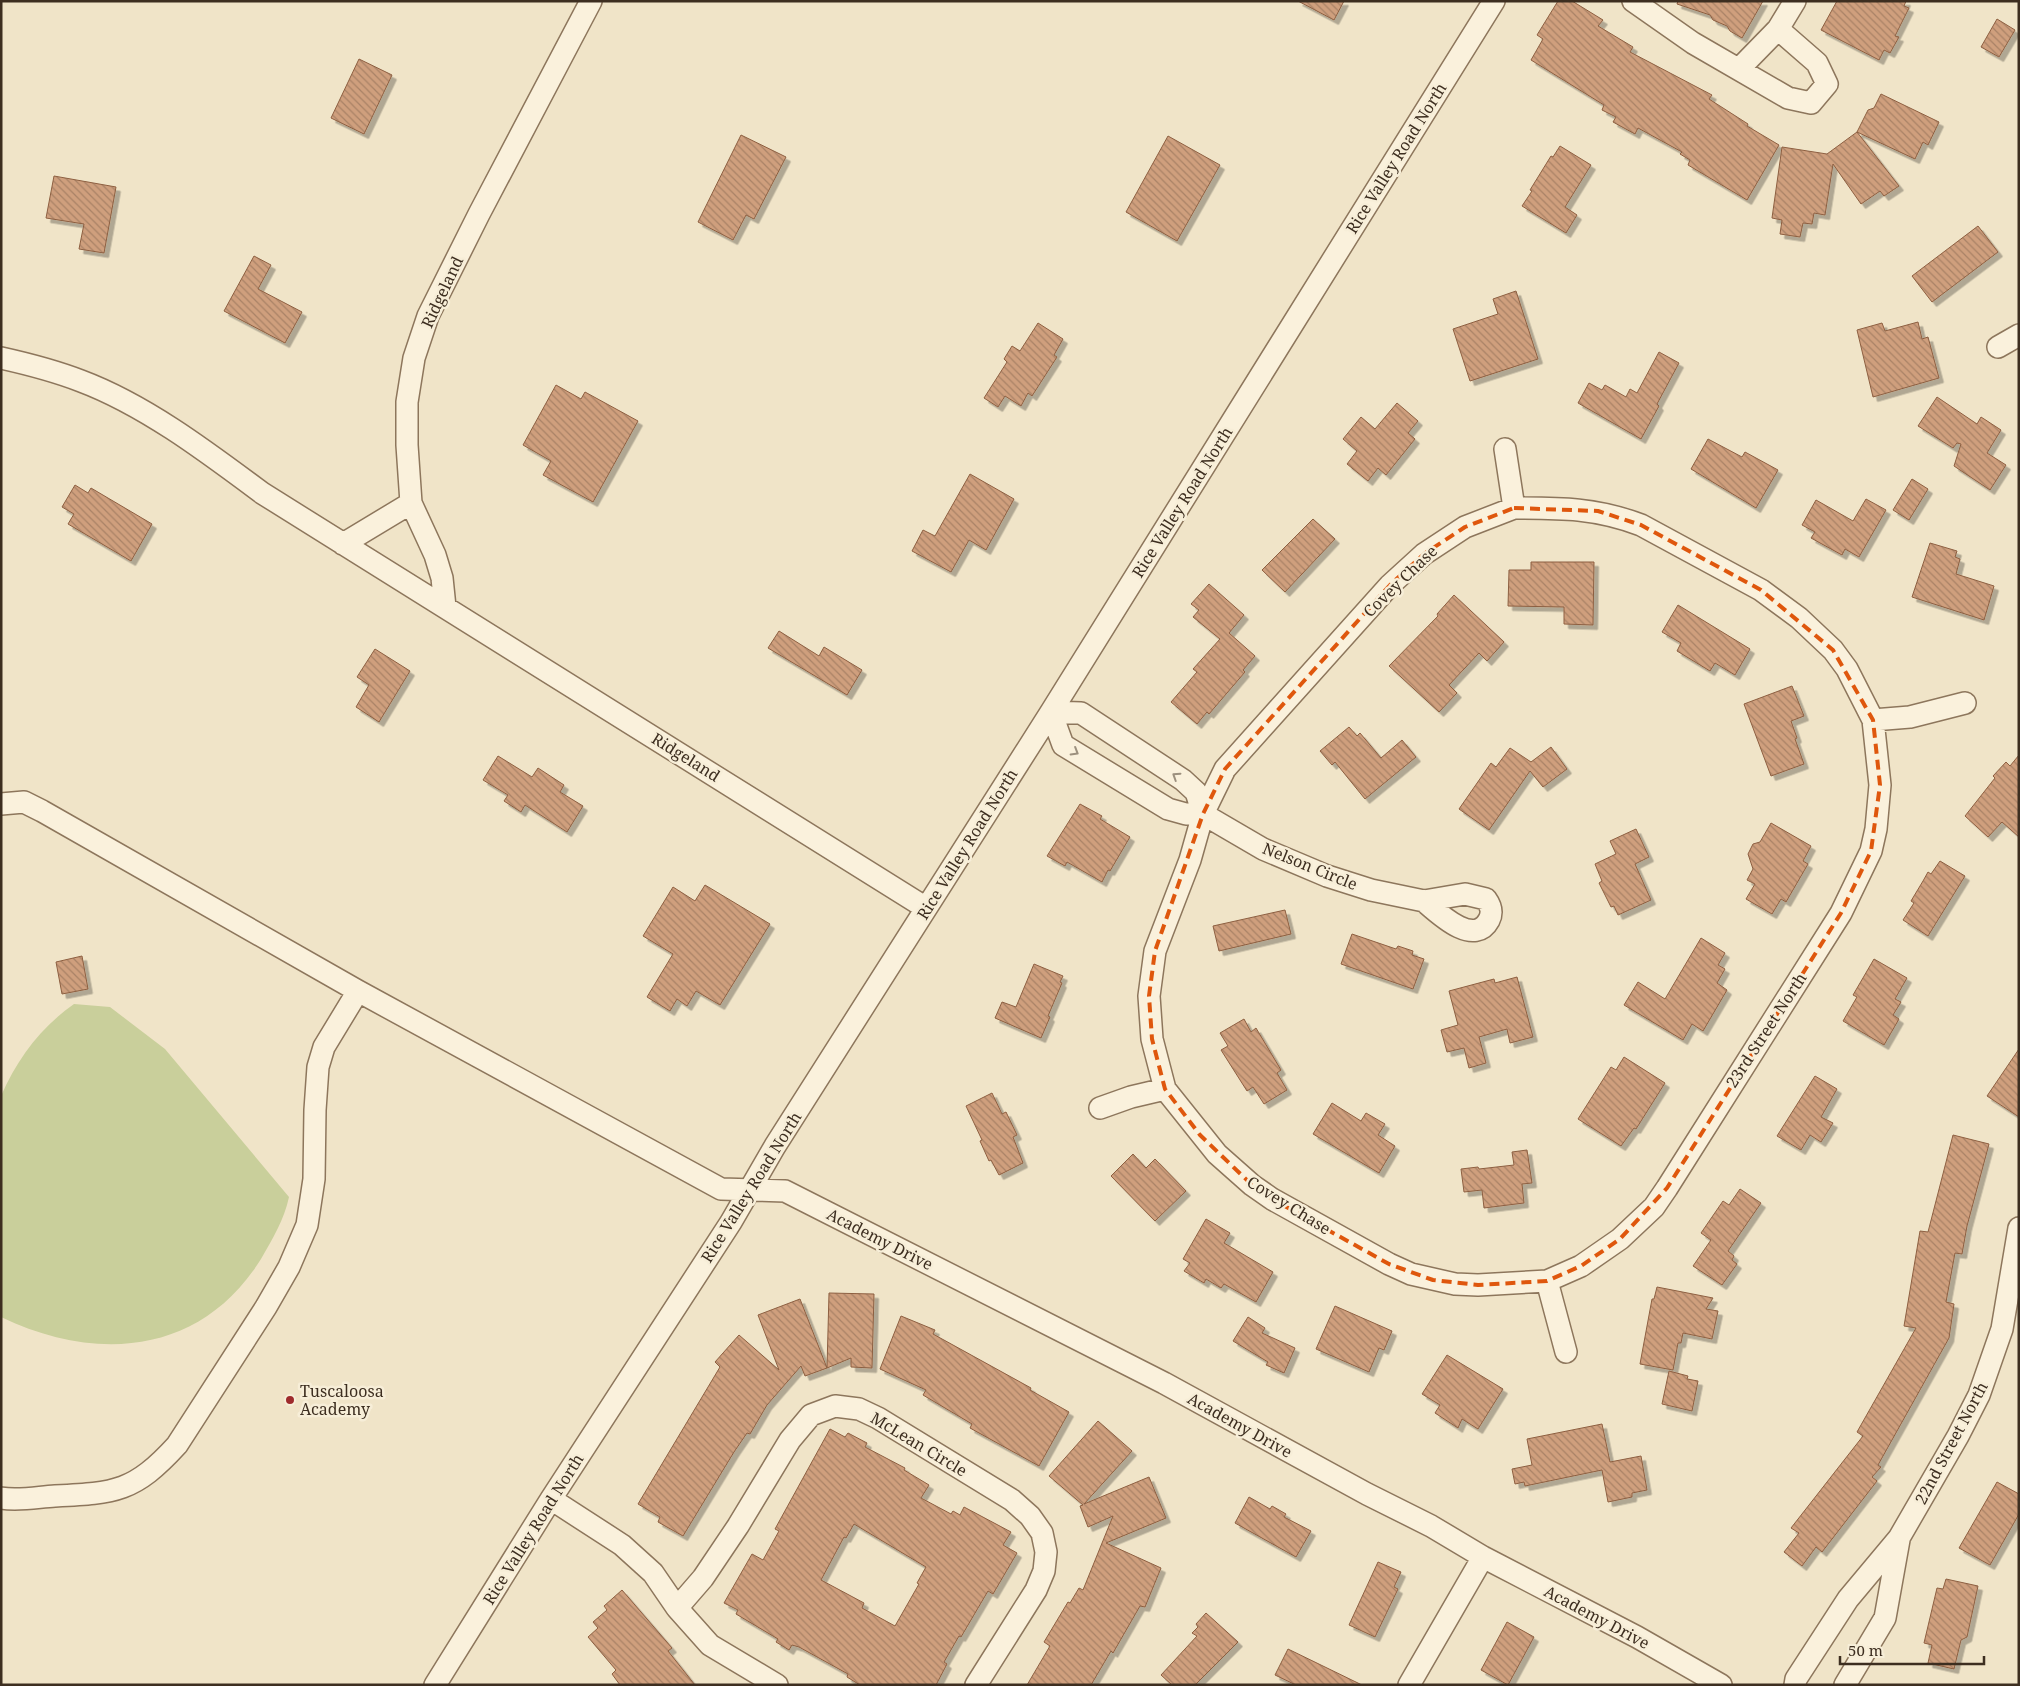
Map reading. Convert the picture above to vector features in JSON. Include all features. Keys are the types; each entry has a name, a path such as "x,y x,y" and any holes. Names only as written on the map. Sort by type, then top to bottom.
{"street":[{"name":"Ridgeland","path":"445,607 442,578 435,555 411,503 407,445 407,402 414,358 428,316 479,214 591,1"},
{"name":"Rice Valley Road North","path":"435,1685 551,1499 721,1238 1494,1"},
{"path":"1633,1 1680,35 1788,98 1810,103 1827,84 1816,63 1778,29"},
{"path":"1740,70 1778,29 1795,1"},
{"path":"1998,347 2019,335"},
{"name":"Ridgeland","path":"1,358 38,366 82,381 126,401 204,450 262,492 344,544 926,908"},
{"path":"1505,449 1514,508"},
{"path":"344,544 411,503"},
{"name":"Covey Chase","path":"1547,1281 1493,1285 1455,1284 1411,1274 1389,1264 1272,1199 1252,1185 1217,1154 1165,1089 1152,1040 1149,1018 1154,952 1190,860 1203,814 1225,769 1390,585 1424,554 1465,527 1514,508 1555,508 1598,512 1620,517 1641,526 1761,590 1799,618 1833,650 1847,670 1873,720"},
{"path":"1873,720 1910,717 1965,703"},
{"path":"1051,712 1081,714 1183,780 1196,792 1203,814 1186,814 1168,809 1063,745 1051,712"},
{"name":"23rd Street North","path":"1547,1281 1581,1266 1620,1240 1654,1207 1841,913 1871,851 1876,829 1880,785 1873,720"},
{"name":"Academy Drive","path":"1,804 24,802 42,811 358,992 721,1189 785,1191 1164,1383 1367,1494 1431,1526 1484,1557 1637,1637 1721,1685"},
{"name":"Nelson Circle","path":"1203,814 1263,849 1327,876 1371,890 1424,902"},
{"path":"1,1498 100,1494 123,1488 143,1478 177,1445 266,1307 289,1267 306,1225 314,1178 318,1066 324,1047 358,992"},
{"path":"1100,1108 1131,1097 1165,1089"},
{"name":"22nd Street North","path":"1795,1685 1796,1679 1848,1599 1899,1538 1958,1436 1979,1395 2002,1329 2019,1228"},
{"path":"1547,1281 1566,1352"},
{"name":"McLean Circle","path":"677,1608 708,1570 738,1526 790,1440 810,1415 836,1406 859,1409 878,1418 1012,1500 1030,1516 1042,1533 1046,1552 1044,1571 1036,1590 976,1685"},
{"path":"551,1499 622,1545 653,1573 677,1608 710,1645 777,1685"},
{"name":"22nd Street North","path":"1846,1685 1885,1618 1899,1538"},
{"path":"1409,1685 1484,1557"}],"highlighted area":[{"path":"1514,508 1598,511 1641,525 1761,590 1833,650 1873,720 1880,785 1871,851 1841,913 1667,1188 1620,1239 1581,1266 1547,1281 1478,1285 1433,1280 1389,1264 1272,1199 1252,1185 1200,1135 1165,1089 1152,1039 1149,996 1155,951 1203,814 1225,769 1390,585 1424,554 1465,527"}],"green space":[{"path":"74,1004 110,1007 165,1049 289,1197 281,1221 270,1244 237,1291 209,1315 178,1332 144,1341 110,1344 74,1341 37,1332 1,1317 1,1096 15,1069 31,1045 51,1023"}],"building":[{"path":"1298,1 1344,1 1334,20"},
{"path":"1558,1 1572,1 1603,20 1598,26 1633,47 1630,52 1712,95 1709,99 1748,124 1747,126 1779,145 1747,200 1688,165 1690,160 1680,154 1682,152 1638,128 1635,134 1613,122 1616,117 1602,110 1604,105 1531,60 1543,39 1537,35"},
{"path":"1678,1 1763,1 1742,38 1730,31 1727,26 1713,20 1710,15 1677,4"},
{"path":"1837,1 1906,1 1904,6 1909,8 1895,36 1899,37 1890,53 1884,50 1879,60 1821,30"},
{"path":"1997,19 2015,30 1999,57 1981,47"},
{"path":"359,59 392,75 364,134 331,118"},
{"path":"1881,94 1939,122 1928,145 1923,142 1915,159 1857,132 1868,110 1874,108"},
{"path":"1857,132 1899,186 1884,196 1880,191 1861,204 1833,164 1825,215 1814,213 1812,224 1803,223 1800,237 1780,234 1782,220 1772,218 1782,147 1827,154"},
{"path":"741,135 786,157 754,219 746,215 733,240 698,222"},
{"path":"1168,136 1220,165 1177,241 1126,212"},
{"path":"1560,146 1591,165 1565,207 1577,215 1566,233 1522,206 1551,156 1553,157"},
{"path":"54,176 116,187 104,253 79,249 84,224 46,218"},
{"path":"1978,226 1998,252 1932,302 1912,276"},
{"path":"254,256 271,265 258,289 302,312 285,343 224,311"},
{"path":"1516,291 1538,359 1470,381 1453,329 1498,314 1493,299"},
{"path":"1918,322 1922,339 1928,337 1939,378 1873,397 1857,330 1882,323 1885,331"},
{"path":"1038,323 1063,339 1054,355 1057,357 1032,396 1028,393 1021,406 1005,396 998,407 984,398 1007,362 1004,359 1012,346 1020,351"},
{"path":"1659,352 1679,363 1641,439 1578,403 1589,383 1602,390 1605,385 1626,397 1630,389 1637,393"},
{"path":"556,385 581,399 585,392 638,421 593,502 543,475 551,461 523,445"},
{"path":"1937,397 1977,424 1981,417 2001,430 1987,453 2006,465 1990,490 1954,466 1961,444 1957,443 1953,448 1918,426"},
{"path":"1397,403 1418,421 1408,433 1415,439 1386,475 1378,468 1368,481 1347,464 1357,451 1343,439 1361,417 1375,429"},
{"path":"1708,439 1742,457 1745,452 1778,470 1756,508 1691,469"},
{"path":"970,474 1014,499 986,550 969,540 951,572 912,551 923,530 935,536"},
{"path":"1912,479 1928,489 1909,520 1893,510"},
{"path":"75,485 88,493 91,488 152,524 131,561 68,524 74,514 62,507"},
{"path":"1866,499 1886,510 1859,557 1845,549 1842,555 1811,538 1815,532 1802,525 1816,500 1853,521"},
{"path":"1313,519 1335,539 1285,592 1262,570"},
{"path":"1930,543 1957,551 1955,557 1960,559 1956,574 1994,586 1984,620 1912,597"},
{"path":"1531,562 1594,562 1593,625 1564,624 1564,607 1508,606 1509,570 1531,570"},
{"path":"1209,584 1244,615 1229,633 1255,656 1243,670 1245,672 1209,714 1207,712 1197,724 1171,702 1197,672 1193,669 1220,639 1193,617 1199,610 1191,604"},
{"path":"1454,595 1504,642 1487,661 1479,653 1449,685 1457,693 1439,712 1389,666 1438,616 1437,614"},
{"path":"1678,605 1750,649 1735,675 1715,663 1710,671 1677,651 1681,643 1662,632"},
{"path":"779,631 819,656 824,647 862,670 847,695 768,648"},
{"path":"375,649 410,671 379,722 356,707 369,685 357,677"},
{"path":"1792,686 1804,716 1791,721 1804,764 1771,776 1744,704"},
{"path":"1349,727 1357,736 1360,733 1381,758 1402,740 1416,757 1365,799 1335,762 1332,765 1320,751"},
{"path":"1551,747 1567,769 1543,787 1530,771 1489,830 1459,809 1491,763 1496,767 1510,748 1531,762"},
{"path":"2019,755 2019,837 2002,822 1988,837 1965,816 1995,778 1993,776 2006,762 2010,766"},
{"path":"498,756 532,777 538,768 564,785 560,792 583,806 567,832 525,805 521,812 504,801 508,795 483,780"},
{"path":"1080,804 1102,816 1100,819 1130,837 1102,882 1067,862 1065,866 1047,856"},
{"path":"1771,823 1811,846 1803,861 1808,864 1786,902 1781,899 1772,914 1746,899 1755,884 1747,880 1753,869 1748,854 1753,844 1760,842"},
{"path":"1636,829 1649,857 1635,864 1651,900 1618,915 1614,906 1611,907 1599,883 1602,881 1595,864 1616,854 1610,841"},
{"path":"1940,861 1965,876 1928,936 1903,920 1914,903 1911,901 1928,872 1931,874"},
{"path":"705,885 770,924 720,1005 696,991 687,1006 677,999 670,1011 647,997 673,954 643,936 673,887 695,901"},
{"path":"1285,910 1291,934 1219,951 1213,926"},
{"path":"1352,934 1396,949 1398,946 1413,951 1412,955 1424,959 1413,989 1341,964"},
{"path":"1701,938 1725,953 1718,965 1725,969 1717,983 1727,990 1703,1031 1692,1024 1683,1040 1624,1005 1638,982 1665,999"},
{"path":"82,956 88,989 62,994 56,962"},
{"path":"1874,959 1907,978 1895,999 1901,1002 1893,1015 1899,1019 1884,1045 1843,1021 1857,997 1853,995"},
{"path":"1034,964 1063,976 1041,1038 995,1018 1002,1002 1016,1007"},
{"path":"1517,977 1533,1037 1510,1043 1507,1029 1479,1037 1486,1063 1469,1068 1464,1048 1447,1052 1441,1030 1458,1025 1449,991 1494,979 1495,983"},
{"path":"1244,1019 1251,1032 1256,1028 1281,1070 1277,1073 1287,1090 1264,1104 1253,1087 1247,1091 1221,1050 1228,1046 1220,1033"},
{"path":"2019,1049 2019,1117 1987,1096"},
{"path":"1624,1057 1665,1083 1636,1129 1634,1128 1621,1146 1578,1119 1611,1067 1616,1070"},
{"path":"1815,1076 1837,1089 1821,1117 1833,1123 1821,1142 1810,1135 1801,1150 1777,1136"},
{"path":"992,1093 1002,1114 1006,1112 1017,1135 1013,1137 1023,1163 999,1175 991,1160 989,1161 980,1141 982,1140 966,1106"},
{"path":"1332,1103 1361,1121 1366,1113 1385,1124 1378,1135 1395,1146 1379,1173 1313,1134"},
{"path":"1953,1135 1989,1144 1967,1226 1962,1254 1955,1253 1946,1302 1954,1304 1949,1338 1878,1465 1881,1467 1872,1477 1877,1481 1822,1552 1816,1547 1802,1566 1784,1552 1799,1533 1791,1528 1863,1436 1857,1432 1916,1328 1904,1326 1920,1231 1928,1232"},
{"path":"1527,1150 1532,1183 1522,1184 1524,1203 1484,1208 1482,1190 1464,1192 1461,1169 1514,1165 1512,1152"},
{"path":"1133,1154 1146,1168 1155,1159 1186,1191 1155,1221 1111,1176"},
{"path":"1740,1189 1761,1203 1728,1251 1734,1256 1732,1260 1737,1264 1722,1285 1693,1266 1711,1240 1701,1233 1723,1201 1729,1205"},
{"path":"1206,1219 1230,1233 1224,1243 1273,1272 1256,1302 1224,1284 1221,1288 1206,1279 1204,1283 1184,1271 1190,1263 1183,1259"},
{"path":"1657,1287 1713,1298 1706,1309 1718,1311 1712,1339 1683,1333 1681,1343 1678,1343 1673,1370 1640,1364 1652,1299 1654,1299"},
{"path":"829,1293 874,1294 872,1368 851,1367 851,1358 827,1368"},
{"path":"800,1299 827,1368 805,1376 801,1366 767,1405 750,1434 747,1433 734,1452 683,1536 658,1522 660,1517 638,1504 720,1367 715,1362 739,1335 779,1370 758,1315"},
{"path":"1335,1306 1392,1331 1384,1350 1379,1348 1369,1372 1316,1349"},
{"path":"901,1316 935,1330 933,1334 1031,1388 1030,1390 1069,1412 1039,1466 970,1428 972,1424 923,1395 926,1390 880,1369"},
{"path":"1248,1317 1265,1328 1262,1333 1295,1348 1284,1373 1266,1365 1268,1362 1233,1341"},
{"path":"1447,1355 1503,1389 1478,1429 1462,1419 1458,1428 1435,1413 1440,1405 1422,1394"},
{"path":"1669,1371 1688,1376 1687,1379 1698,1381 1692,1411 1662,1404"},
{"path":"1098,1421 1132,1451 1084,1504 1149,1477 1166,1518 1106,1543 1161,1568 1145,1607 1140,1606 1113,1653 1111,1651 1091,1685 1027,1685 1050,1646 1044,1642 1068,1602 1070,1603 1079,1588 1083,1590 1113,1516 1088,1527 1080,1506 1083,1505 1049,1476"},
{"path":"1602,1424 1610,1462 1641,1456 1647,1490 1632,1493 1632,1497 1608,1502 1602,1470 1525,1486 1524,1482 1515,1484 1512,1469 1532,1465 1527,1439"},
{"path":"830,1429 845,1437 848,1433 867,1443 865,1447 905,1468 904,1470 929,1485 921,1498 951,1514 953,1511 960,1515 964,1507 1011,1532 1003,1545 1017,1553 993,1594 988,1591 961,1637 959,1636 944,1662 947,1664 936,1685 860,1685 847,1677 848,1674 799,1647 792,1645 789,1650 776,1642 778,1639 736,1614 738,1610 724,1603 752,1554 763,1560 779,1531 775,1529","holes":["854,1524 926,1567 917,1583 919,1584 895,1626 862,1608 864,1603 821,1580 844,1537 846,1538"]},
{"path":"1997,1482 2019,1494 2019,1514 1990,1565 1959,1548"},
{"path":"1249,1497 1270,1509 1272,1506 1286,1514 1284,1517 1311,1531 1296,1557 1235,1523"},
{"path":"1378,1562 1401,1572 1394,1587 1398,1589 1375,1637 1349,1625"},
{"path":"1946,1579 1978,1586 1967,1637 1961,1640 1954,1669 1928,1663 1932,1645 1924,1643 1937,1588 1943,1589"},
{"path":"622,1590 672,1648 668,1651 695,1685 620,1685 612,1674 616,1670 588,1637 598,1628 593,1622 607,1610 604,1606"},
{"path":"1206,1613 1238,1642 1195,1685 1172,1685 1161,1675 1197,1636 1192,1633 1198,1627 1196,1624"},
{"path":"1507,1622 1534,1637 1508,1685 1481,1670"},
{"path":"1288,1649 1362,1685 1296,1685 1275,1675"}],"place":[{"name":"Tuscaloosa Academy","path":"290,1400"}]}
